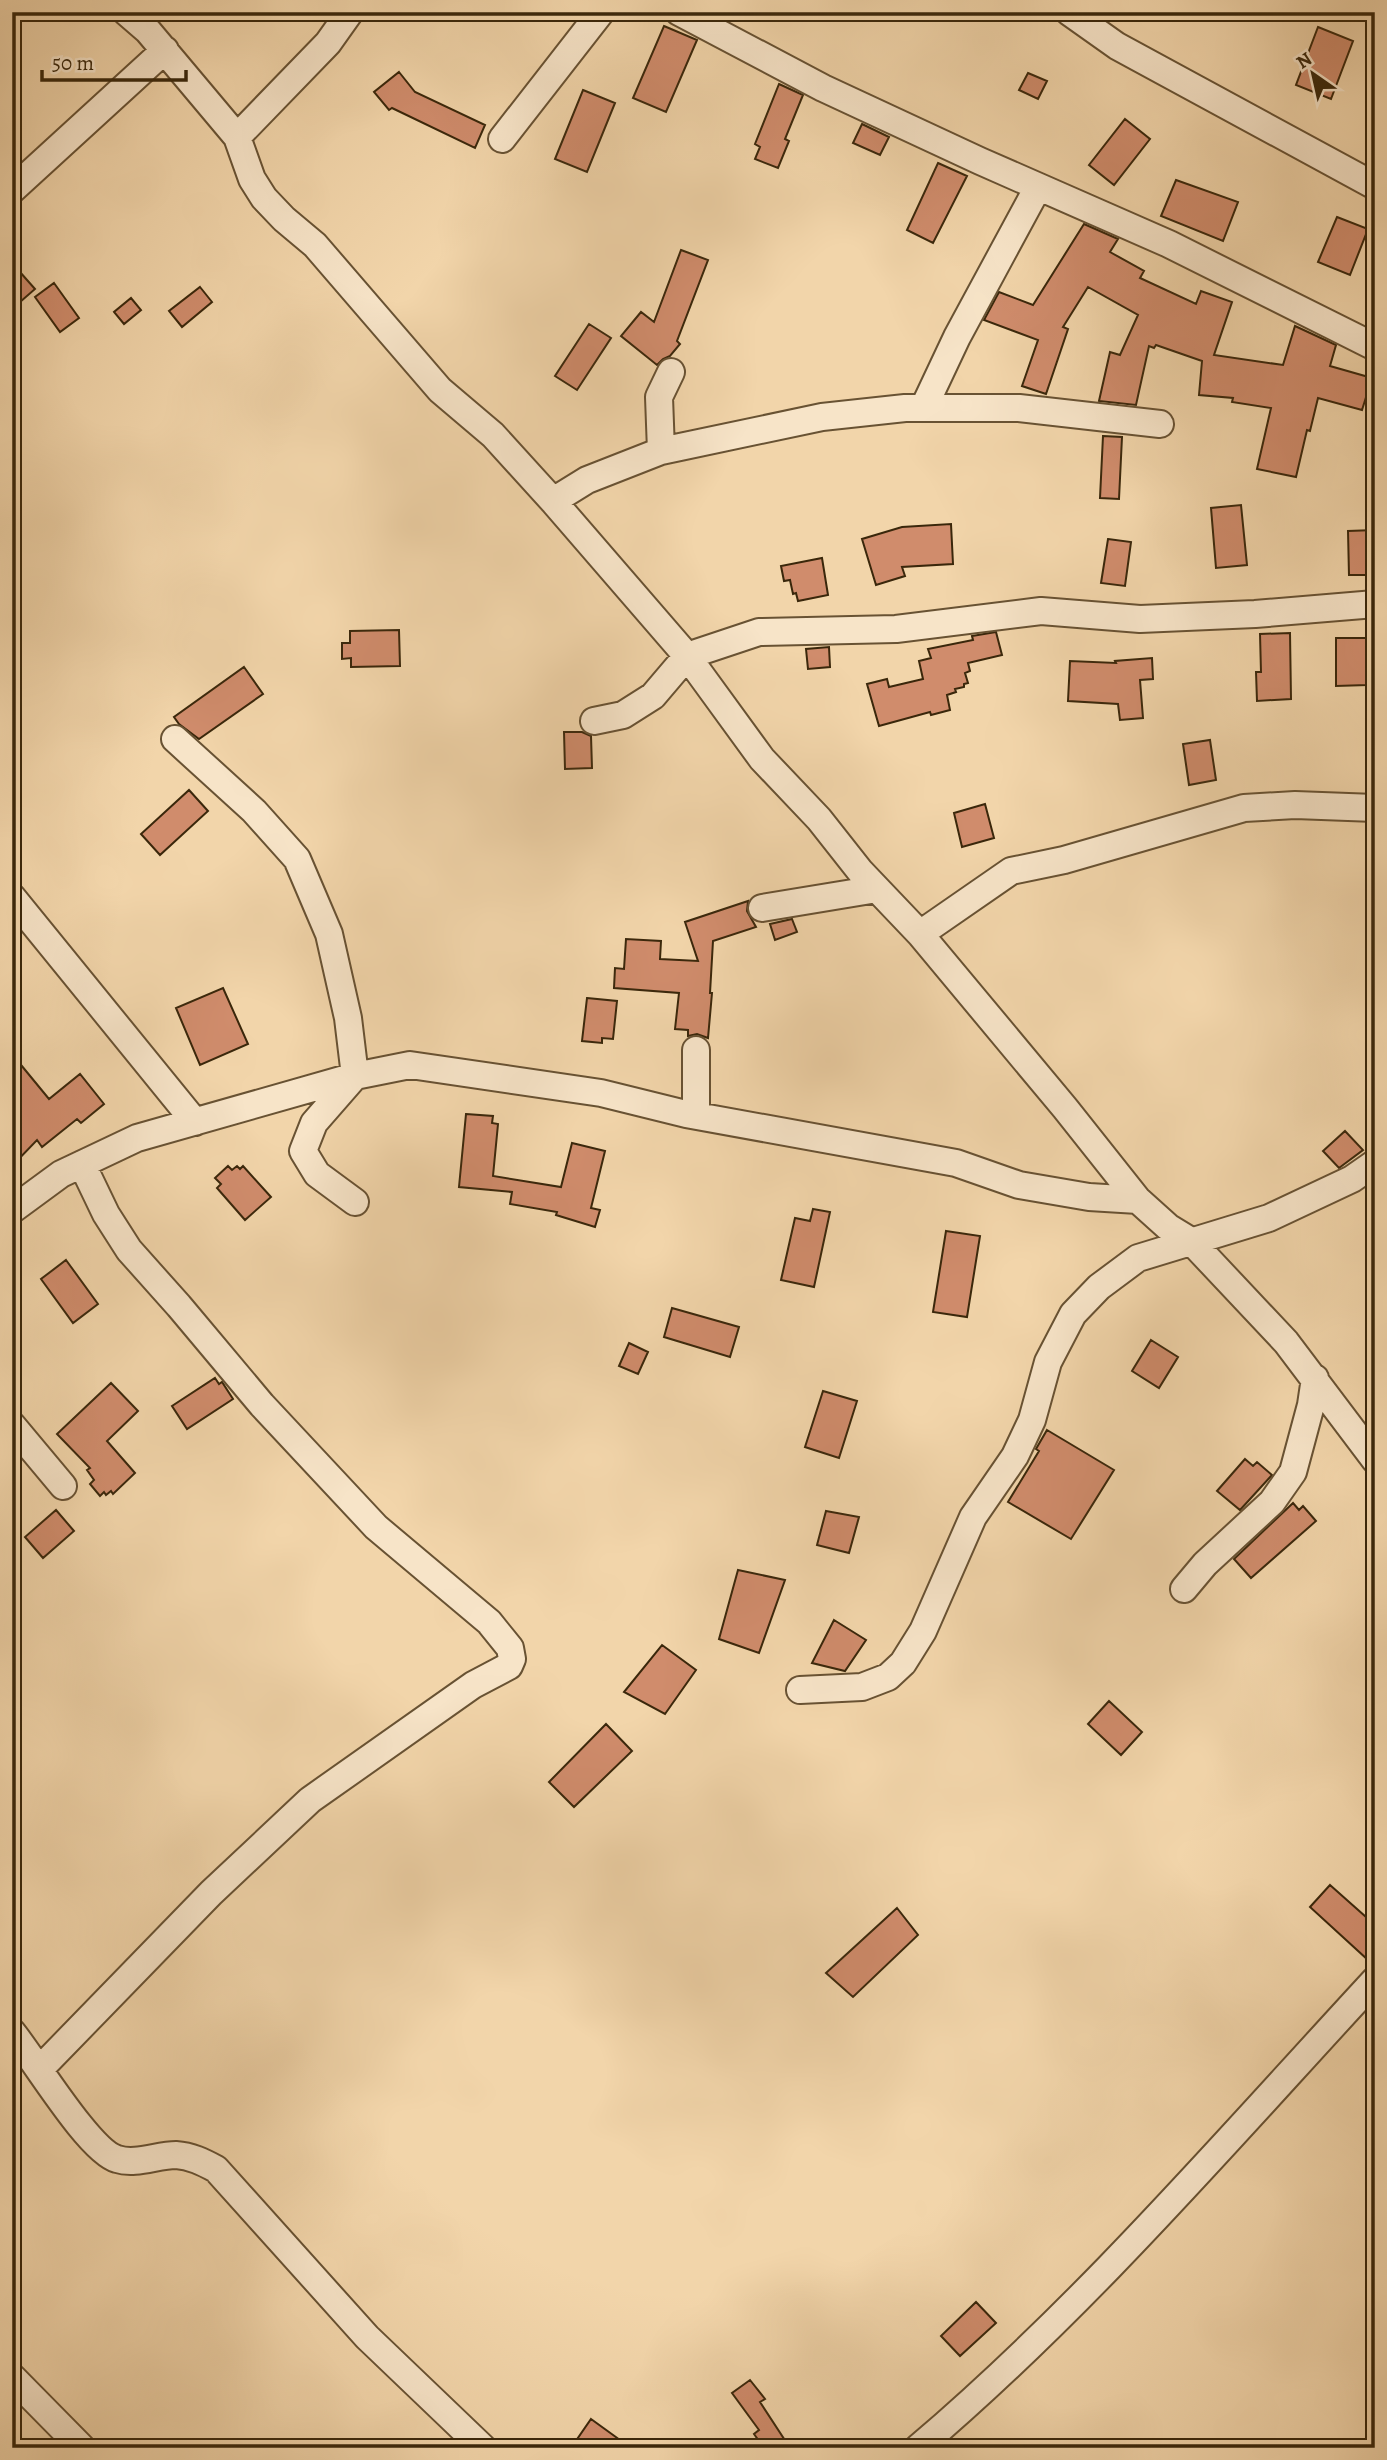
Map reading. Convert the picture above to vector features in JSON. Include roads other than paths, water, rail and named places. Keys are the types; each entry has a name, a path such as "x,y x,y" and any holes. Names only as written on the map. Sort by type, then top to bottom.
{"street":[{"path":"126,12 165,50 237,137 252,179 264,198 315,245 440,390 494,435 554,501 687,656 762,759 920,934 1138,1200 1168,1227 1191,1241 1286,1342 1375,1460"},
{"path":"237,137 328,43 350,12"},
{"path":"502,139 601,12"},
{"path":"679,12 824,88 1169,244 1375,347"},
{"path":"1069,12 1117,47 1375,186"},
{"path":"12,190 165,50"},
{"path":"924,407 957,337 1038,187"},
{"path":"661,451 659,397 671,372"},
{"path":"554,501 587,480 661,451 822,417 924,407 1019,408 1160,424"},
{"path":"594,721 623,715 653,696 687,656 759,632 896,629 1041,611 1140,618 1255,614 1375,604"},
{"path":"175,739 254,811 297,859 329,934 348,1018 355,1076 314,1123 303,1151 317,1174 355,1202"},
{"path":"920,934 1011,871 1064,860 1244,808 1295,805 1375,808"},
{"path":"762,908 877,889"},
{"path":"12,897 195,1122"},
{"path":"696,1050 696,1115"},
{"path":"12,1210 61,1174 137,1138 355,1076 410,1065 601,1093 696,1115 956,1163 1019,1185 1089,1197 1138,1200"},
{"path":"800,1690 862,1687 888,1677 902,1663 923,1631 973,1517 1015,1457 1032,1420 1048,1362 1073,1314 1099,1287 1138,1258 1269,1218 1352,1179 1375,1163"},
{"path":"40,2069 211,1893 310,1800 473,1685 509,1666 512,1659 510,1648 489,1622 376,1527 262,1405 129,1250 106,1214 82,1164"},
{"path":"1184,1589 1205,1564 1272,1502 1293,1472 1311,1405 1315,1378"},
{"path":"12,1425 63,1486"},
{"path":"918,2448 982,2393 1080,2298 1375,1980"},
{"path":"12,2032 97,2146 117,2160 175,2155 196,2158 216,2169 367,2337 483,2448"},
{"path":"12,2377 82,2448"}]}
